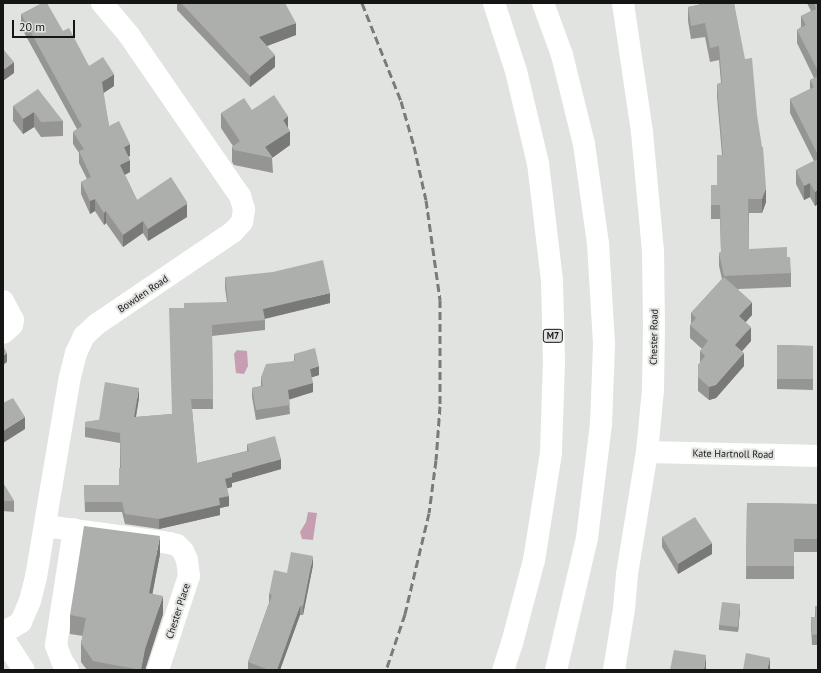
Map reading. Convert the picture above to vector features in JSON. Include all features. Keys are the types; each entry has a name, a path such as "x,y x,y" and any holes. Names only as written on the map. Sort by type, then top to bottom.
{"main road":[{"name":"Bowden Road","path":"3,634 20,622 30,601 36,577 70,377 76,353 84,336 97,324 233,232 242,222 244,209 240,196 129,35 102,3"},
{"name":"M7","path":"494,3 516,71 538,163 552,281 554,361 551,453 534,560 512,643 503,670"},
{"path":"544,3 562,55 584,144 598,243 604,344 601,424 587,538 556,670"},
{"name":"Chester Road","path":"614,670 624,609 627,574 648,452 653,390 654,337 653,251 642,132 623,3"},
{"path":"3,301 13,320 12,325 3,333"},
{"name":"Kate Hartnoll Road","path":"648,452 818,456"},
{"name":"Chester Place","path":"45,526 169,543 177,545 183,551 187,560 189,576 158,670"},
{"path":"68,670 62,661 56,645 74,529"},
{"path":"3,638 24,670"}],"shaded area":[{"path":"237,350 247,351 248,366 244,374 236,373 234,354"},
{"path":"308,512 317,513 313,540 302,539 300,532 306,522"}],"building":[{"path":"42,3 47,3 63,31 69,28 89,66 103,57 114,74 102,82 109,126 119,121 130,144 124,147 130,160 120,165 137,200 171,177 187,202 187,204 148,229 143,221 123,235 106,211 104,213 95,199 90,201 81,182 91,177 79,151 84,149 73,132 82,126 21,14"},
{"path":"181,3 285,3 296,23 259,37 275,55 250,76"},
{"path":"701,3 734,3 745,59 752,58 757,115 763,147 766,188 762,199 748,199 749,249 787,247 787,257 790,257 791,273 724,276 719,253 721,252 720,205 711,205 711,185 717,185 717,155 723,155 717,84 722,83 719,46 710,48 705,23 691,26 688,7"},
{"path":"814,3 818,3 818,71 797,30 806,25 801,16 816,9"},
{"path":"3,49 14,62 3,70"},
{"path":"818,76 818,155 790,99 814,87 810,80"},
{"path":"38,89 63,121 41,122 34,112 23,119 13,106"},
{"path":"274,95 288,116 283,120 290,131 265,147 273,158 234,150 232,147 240,141 221,113 244,98 252,110"},
{"path":"818,159 818,190 815,192 810,183 804,186 796,170"},
{"path":"323,260 330,293 263,309 265,320 212,325 213,399 191,399 197,463 249,451 247,444 275,436 281,459 232,473 232,477 225,479 229,496 219,498 220,505 159,519 125,514 122,502 85,502 84,485 119,485 119,468 121,468 120,433 85,427 85,422 99,420 105,382 139,388 134,417 172,414 169,308 184,308 184,303 228,302 225,277 273,272"},
{"path":"724,277 752,302 739,316 751,327 735,345 744,353 716,385 709,387 698,377 698,365 705,356 700,351 708,341 690,325 696,318 691,313"},
{"path":"777,345 813,346 813,379 777,379"},
{"path":"3,346 7,353 3,356"},
{"path":"315,348 319,366 310,369 313,383 288,390 290,405 256,410 252,388 263,386 261,377 266,364 295,361 294,354"},
{"path":"13,398 25,417 3,431 3,403"},
{"path":"3,483 14,501 3,501"},
{"path":"747,503 818,504 818,539 794,539 794,566 746,566"},
{"path":"695,517 712,543 678,564 662,537"},
{"path":"84,526 160,536 149,593 163,596 145,649 141,670 93,661 81,643 86,618 70,615"},
{"path":"291,552 313,556 303,606 300,606 277,670 269,670 248,662 272,595 269,594 274,570 287,573"},
{"path":"722,602 740,604 738,627 719,625"},
{"path":"815,606 818,606 818,634 812,635 811,617 816,617"},
{"path":"674,650 706,655 704,670 670,670"},
{"path":"746,653 770,658 767,670 743,670"}],"railway":[{"path":"362,3 401,101 414,146 426,200 440,300 440,406 436,460 429,513 405,614 386,670"}]}
